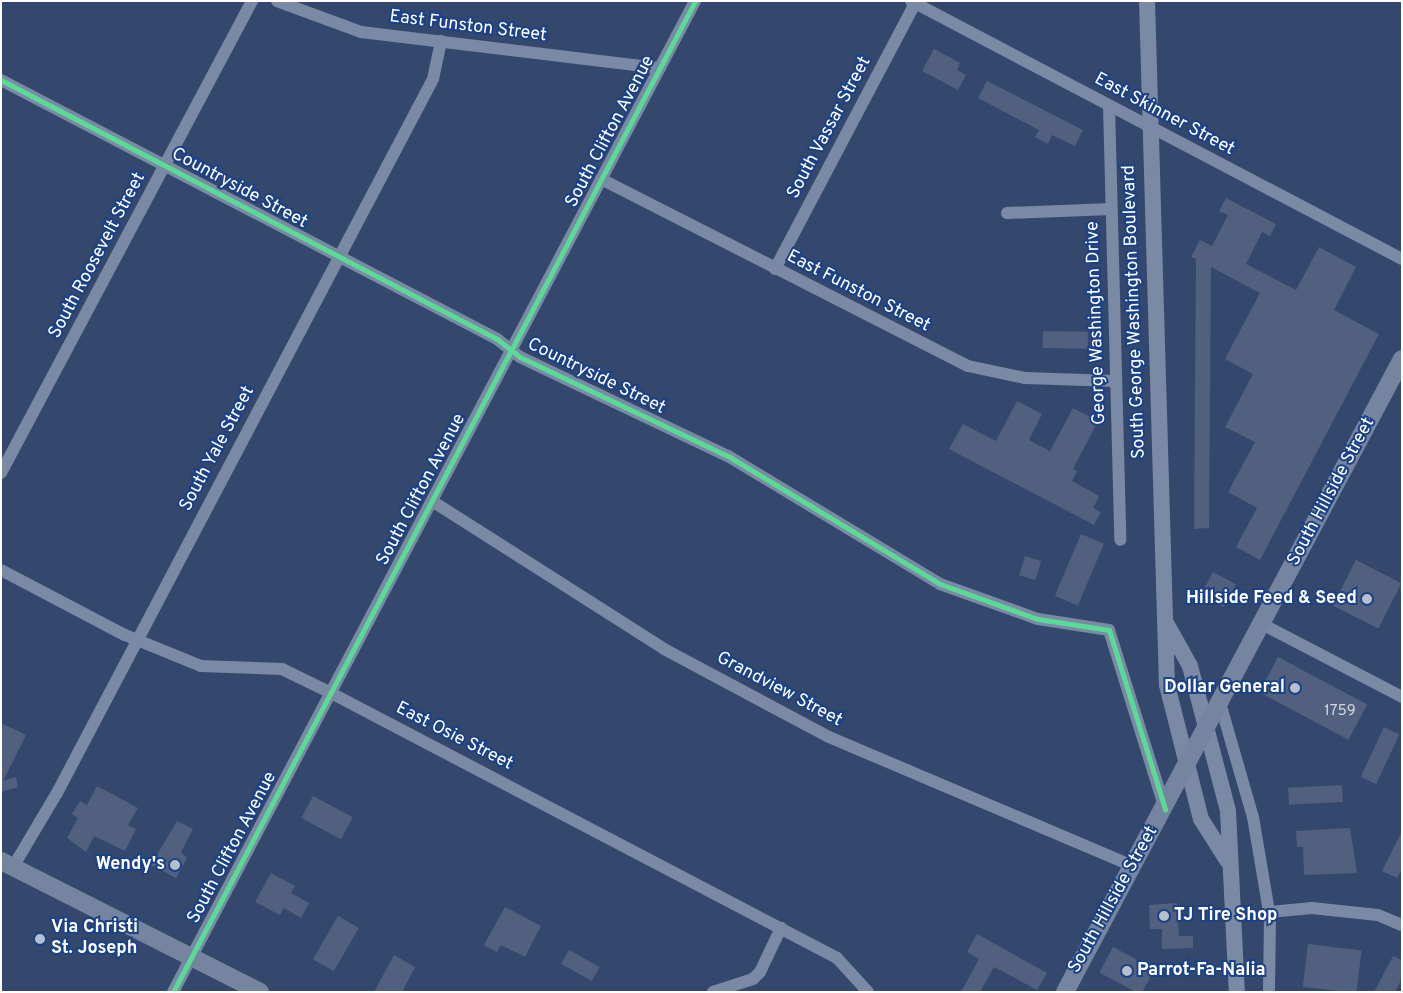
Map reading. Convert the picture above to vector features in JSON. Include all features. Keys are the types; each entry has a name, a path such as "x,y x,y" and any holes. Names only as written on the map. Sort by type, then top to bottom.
{"main road":[{"name":"South Hillside Street","path":"1064,992 1165,809 1402,359"},
{"path":"7,864 260,992"}],"street":[{"name":"South Roosevelt Street","path":"1,473 166,166 252,1"},
{"name":"East Funston Street","path":"277,1 361,32 660,68"},
{"name":"South Clifton Avenue","path":"173,992 695,1"},
{"name":"South George Washington Boulevard","path":"1147,1 1167,686 1201,820 1227,860"},
{"name":"East Skinner Street","path":"913,2 1402,259"},
{"name":"South Vassar Street","path":"775,269 913,2"},
{"name":"South Yale Street","path":"7,864 138,641 433,79 441,41"},
{"name":"Countryside Street","path":"1,80 512,350 728,456 940,584 1038,619 1109,630 1165,809"},
{"name":"George Washington Drive","path":"1109,106 1120,540"},
{"name":"East Funston Street","path":"602,179 968,366 1025,378 1116,382"},
{"path":"1008,213 1111,209"},
{"name":"Grandview Street","path":"432,501 664,649 829,737 1133,866"},
{"name":"East Osie Street","path":"1,570 138,641 201,666 282,669 837,958 868,992"},
{"name":"South George Washington Boulevard","path":"1165,621 1190,666 1228,811 1227,860 1236,908 1237,992"},
{"path":"1262,624 1402,697"},
{"path":"1220,703 1253,816 1270,912 1270,992"},
{"path":"1270,912 1312,908 1378,915 1402,925"},
{"path":"713,992 756,976 781,928"}],"building":[{"path":"934,49 960,63 957,70 966,75 958,90 922,71"},
{"path":"987,81 1083,130 1075,146 1052,135 1048,144 1035,137 1039,130 978,98"},
{"path":"1226,198 1276,224 1270,236 1262,232 1246,264 1296,290 1319,247 1356,267 1334,310 1379,334 1260,560 1236,547 1257,508 1228,492 1255,442 1225,427 1253,374 1225,359 1260,293 1211,267 1209,528 1194,529 1196,259 1191,257 1200,240 1212,246 1228,215 1219,211"},
{"path":"1043,331 1088,332 1088,349 1043,348"},
{"path":"1017,401 1042,414 1029,440 1050,451 1073,408 1098,421 1073,469 1077,471 1072,481 1099,496 1093,508 1101,512 1094,525 949,449 963,424 996,441"},
{"path":"1081,534 1104,544 1078,605 1055,596"},
{"path":"1025,556 1041,561 1035,580 1019,575"},
{"name":"Hillside Feed & Seed","path":"1356,560 1401,583 1378,629 1333,605"},
{"path":"1213,572 1236,584 1224,607 1201,595"},
{"path":"1278,657 1367,704 1348,740 1259,692"},
{"path":"1,723 26,735 3,781 16,777 18,787 1,792"},
{"path":"1384,727 1399,734 1376,784 1361,777"},
{"path":"1342,785 1343,802 1289,805 1288,788"},
{"path":"97,786 138,808 128,825 136,829 125,851 94,836 86,852 67,838 78,818 72,814 80,801 87,805"},
{"path":"313,796 353,817 341,839 301,818"},
{"path":"177,821 193,829 181,852 187,858 176,878 151,865"},
{"path":"1350,828 1357,873 1304,875 1303,847 1297,847 1296,831"},
{"path":"1402,831 1402,869 1397,878 1382,871"},
{"path":"271,873 295,886 291,893 309,903 301,918 284,908 280,915 255,902"},
{"path":"1177,903 1179,936 1193,936 1193,948 1162,949 1162,929 1150,929 1149,905"},
{"path":"505,907 541,926 525,957 501,945 497,952 484,945"},
{"path":"338,916 359,928 334,971 313,959"},
{"path":"977,934 1047,973 1037,990 994,967 980,992 961,992 979,959 967,952"},
{"path":"1308,944 1362,951 1357,992 1303,987"},
{"name":"Parrot-Fa-Nalia","path":"1113,947 1154,969 1142,992 1136,992 1099,973"},
{"path":"569,950 600,967 592,981 561,964"},
{"path":"394,955 415,967 402,992 374,992"},
{"path":"1393,956 1402,960 1402,978 1395,992 1374,992"}],"cycle path":[{"path":"173,992 695,1"},
{"path":"1,80 497,339 520,357 728,456 940,584 1038,619 1109,630 1165,809"}],"place":[{"name":"Hillside Feed & Seed","path":"1367,599"},
{"name":"Dollar General","path":"1295,688"},
{"name":"Wendy's","path":"175,865"},
{"name":"TJ Tire Shop","path":"1164,916"},
{"name":"Via Christi St. Joseph","path":"40,939"},
{"name":"Parrot-Fa-Nalia","path":"1127,971"}]}
